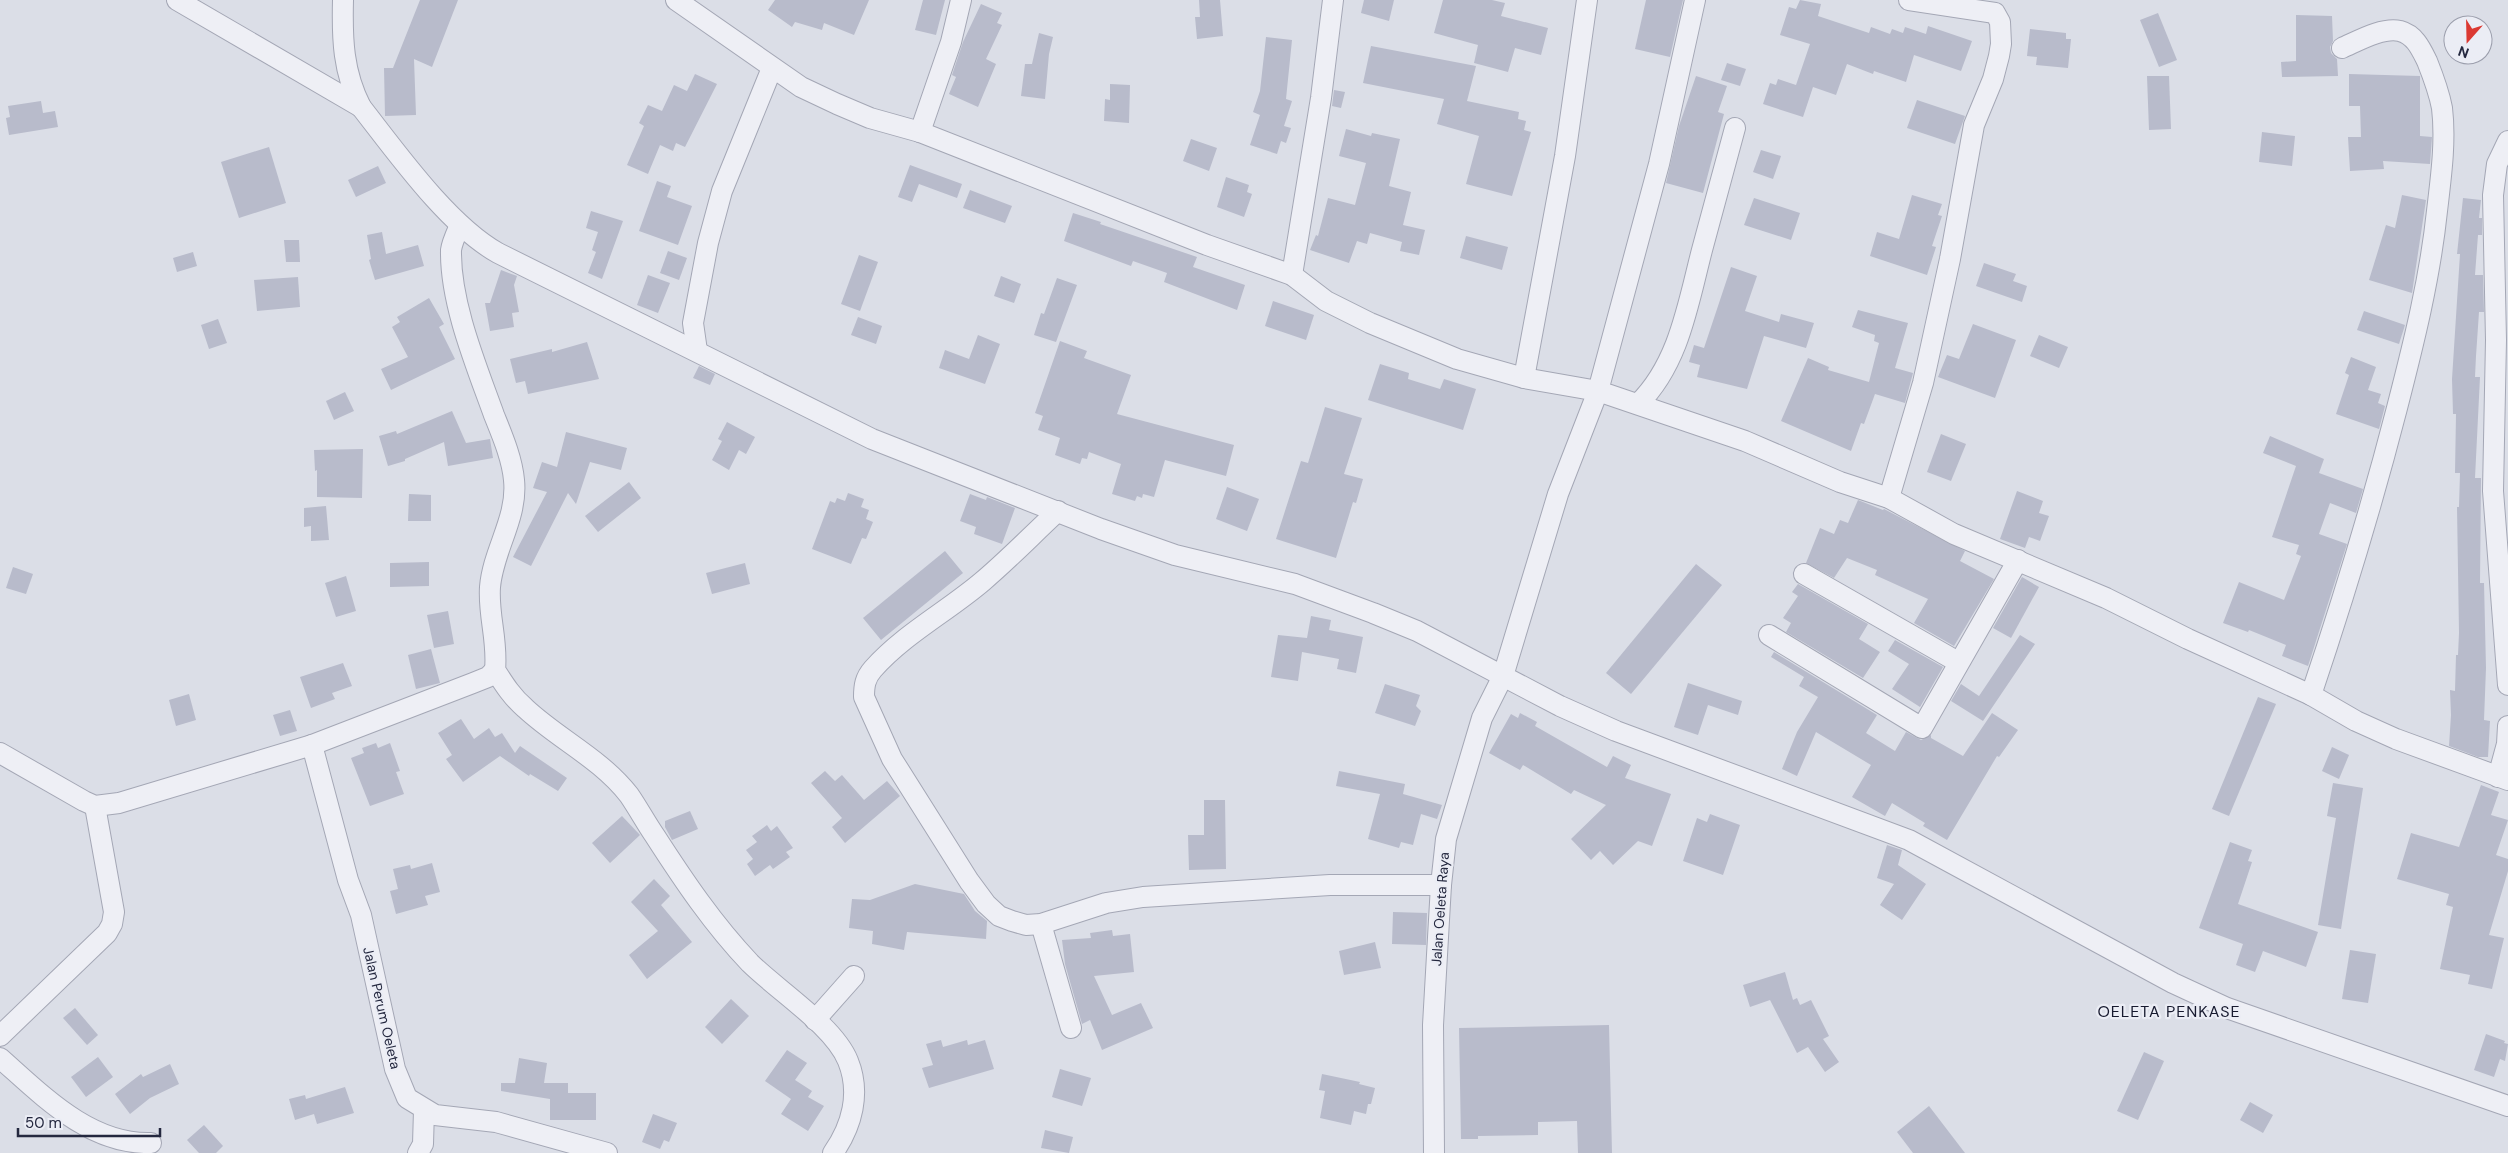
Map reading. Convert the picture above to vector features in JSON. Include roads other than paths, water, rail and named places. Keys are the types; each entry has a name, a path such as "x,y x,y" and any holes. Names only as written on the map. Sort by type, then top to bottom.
{"street":[{"path":"177,0 361,107"},
{"path":"343,0 342,41 345,66 351,87 361,107 460,225 482,244 498,253 872,439 1175,555 1260,574 1327,594 1417,631 1560,706 1647,744 1789,794 1909,840 2173,983 2228,1008 2508,1106"},
{"path":"676,0 801,87 837,104 870,118 920,132 1207,244 1292,275 1326,302 1370,323 1457,359 1524,378 1598,391 1745,440 1840,482 1889,498 1954,534 2106,598 2188,640 2311,695 2356,721 2503,779 2508,726"},
{"path":"920,132 952,42 961,0"},
{"path":"1292,275 1321,98 1333,0"},
{"path":"1524,378 1565,156 1587,0"},
{"name":"Jalan Oeleta Raya","path":"1434,1153 1433,1025 1441,885 1446,839 1482,718 1503,676 1558,494 1598,391 1659,164 1695,0"},
{"path":"1889,498 1922,383 1950,259 1974,124 1993,79 2001,44 2000,22 1995,13 1982,5 1909,0"},
{"path":"2311,695 2348,584 2376,487 2424,303 2435,227 2442,137 2442,108 2436,86 2415,40 2408,34 2393,30 2367,37 2342,48"},
{"path":"697,351 693,323 708,243 722,191 772,68"},
{"path":"1638,404 1648,394 1673,352 1684,320 1735,128"},
{"path":"2508,141 2497,164 2493,195 2500,491 2508,685"},
{"path":"460,225 451,248 456,292 463,324 504,439 514,479 512,511 494,566 490,587 491,617 497,650 495,670 510,694 525,709 593,759 614,778 629,796 670,859 725,936 752,965 815,1020 843,1053 853,1076 852,1114 846,1136 833,1153"},
{"path":"1058,511 983,581 873,668 866,678 864,687 864,697 892,759 986,904 999,916 1026,925 1041,924 1106,903 1143,897 1330,885 1441,885"},
{"path":"1769,635 1922,728 2018,560"},
{"path":"1804,574 1958,662"},
{"path":"0,752 96,806 147,796 312,744 488,677 495,670"},
{"name":"Jalan Perum Oeleta","path":"312,744 348,880 361,916 395,1069 407,1098 435,1115 496,1122 554,1136 607,1153"},
{"path":"0,1036 107,933 112,924 114,912 96,806"},
{"path":"1041,924 1071,1028"},
{"path":"815,1020 854,976"},
{"path":"0,1058 68,1116 108,1136 138,1143 151,1142"},
{"path":"418,1153 423,1144 424,1110"}],"district":[{"name":"OELETA PENKASE","path":"2169,1011"}]}
